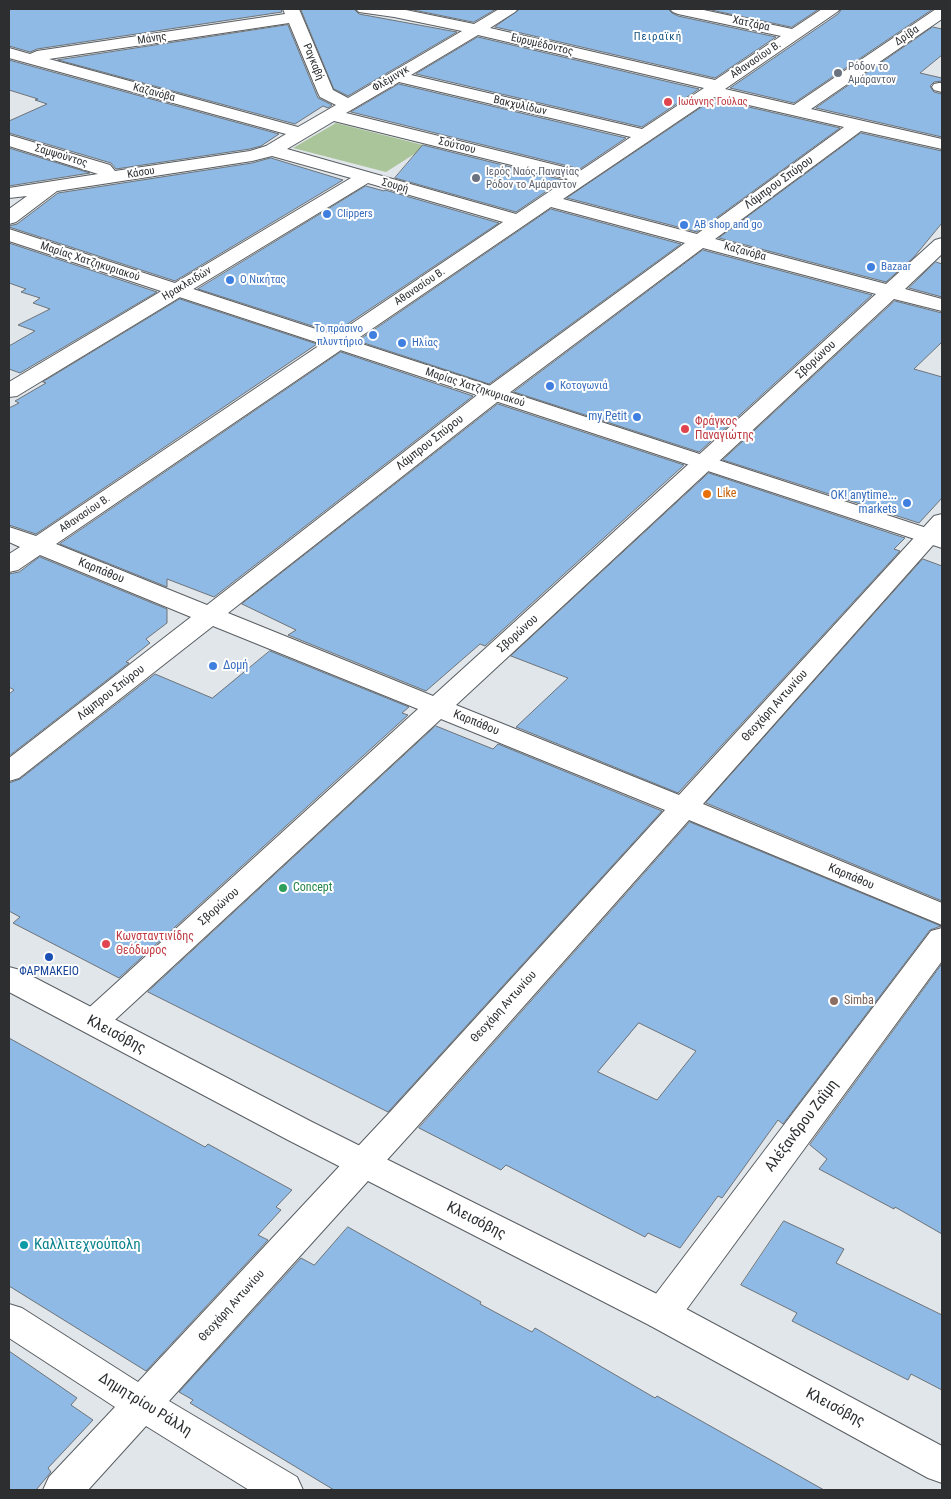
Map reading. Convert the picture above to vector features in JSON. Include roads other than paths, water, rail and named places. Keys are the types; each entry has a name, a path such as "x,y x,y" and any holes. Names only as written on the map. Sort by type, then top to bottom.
{"street":[{"name":"Ευρυμέδοντος","path":"364,9 394,12 474,29 942,144"},
{"name":"Φλέμινγκ","path":"272,150 510,9"},
{"name":"Χατζάρα","path":"678,9 794,34"},
{"name":"Αθανασίου Β.","path":"9,566 832,9"},
{"name":"Δρίβα","path":"798,110 934,24 942,12"},
{"name":"Μάνης","path":"9,63 26,58 293,13"},
{"name":"Ραγκαβή","path":"293,13 326,93 348,105"},
{"name":"Καζανόβα","path":"9,53 300,133"},
{"name":"Βακχυλίδων","path":"395,76 645,135"},
{"name":"Σούτσου","path":"331,115 582,177"},
{"name":"Λάμπρου Σπύρου","path":"9,772 493,394 859,124"},
{"name":"Σαμψούντος","path":"9,140 104,169 110,178"},
{"name":"Σουρή","path":"272,150 519,221"},
{"name":"Κάσου","path":"9,193 252,156 272,150"},
{"name":"Ηρακλειδών","path":"15,382 176,290 366,177"},
{"path":"9,218 52,186"},
{"name":"Καζανόβα","path":"548,201 942,304"},
{"name":"Μαρίας Χατζηκυριακού","path":"9,235 704,463 938,532"},
{"name":"Σβορώνου","path":"93,1022 942,244"},
{"name":"Θεοχάρη Αντωνίου","path":"63,1490 363,1163 684,807 938,532"},
{"name":"Καρπάθου","path":"9,534 684,807 942,916"},
{"name":"Αλέξανδρου Ζαΐμη","path":"662,1314 942,939"},
{"name":"Κλεισόβης","path":"9,978 363,1163 662,1314 942,1466"},
{"name":"Δημητρίου Ράλλη","path":"9,1319 142,1404 283,1490"}],"place":[{"name":"Ρόδον το Αμάραντον","path":"838,73"},
{"name":"Ιωάννης Γούλας","path":"668,102"},
{"name":"Ιερός Ναός Παναγίας Ρόδον το Αμάραντον","path":"476,178"},
{"name":"Clippers","path":"327,214"},
{"name":"AB shop and go","path":"684,225"},
{"name":"Bazaar","path":"871,267"},
{"name":"Ο Νικήτας","path":"230,280"},
{"name":"Το πράσινο πλυντήριο","path":"373,335"},
{"name":"Ηλίας","path":"402,343"},
{"name":"Κοτογωνιά","path":"550,386"},
{"name":"my Petit","path":"637,417"},
{"name":"Φράγκος Παναγιώτης","path":"685,429"},
{"name":"Like","path":"707,494"},
{"name":"OK! anytime... markets","path":"907,503"},
{"name":"Δομή","path":"213,666"},
{"name":"Concept","path":"283,888"},
{"name":"Κωνσταντινίδης Θεόδωρος","path":"106,944"},
{"name":"ΦΑΡΜΑΚΕΙΟ","path":"49,957"},
{"name":"Simba","path":"834,1001"},
{"name":"Καλλιτεχνούπολη","path":"24,1245"}],"district":[{"name":"Πειραϊκή","path":"658,37"}]}
